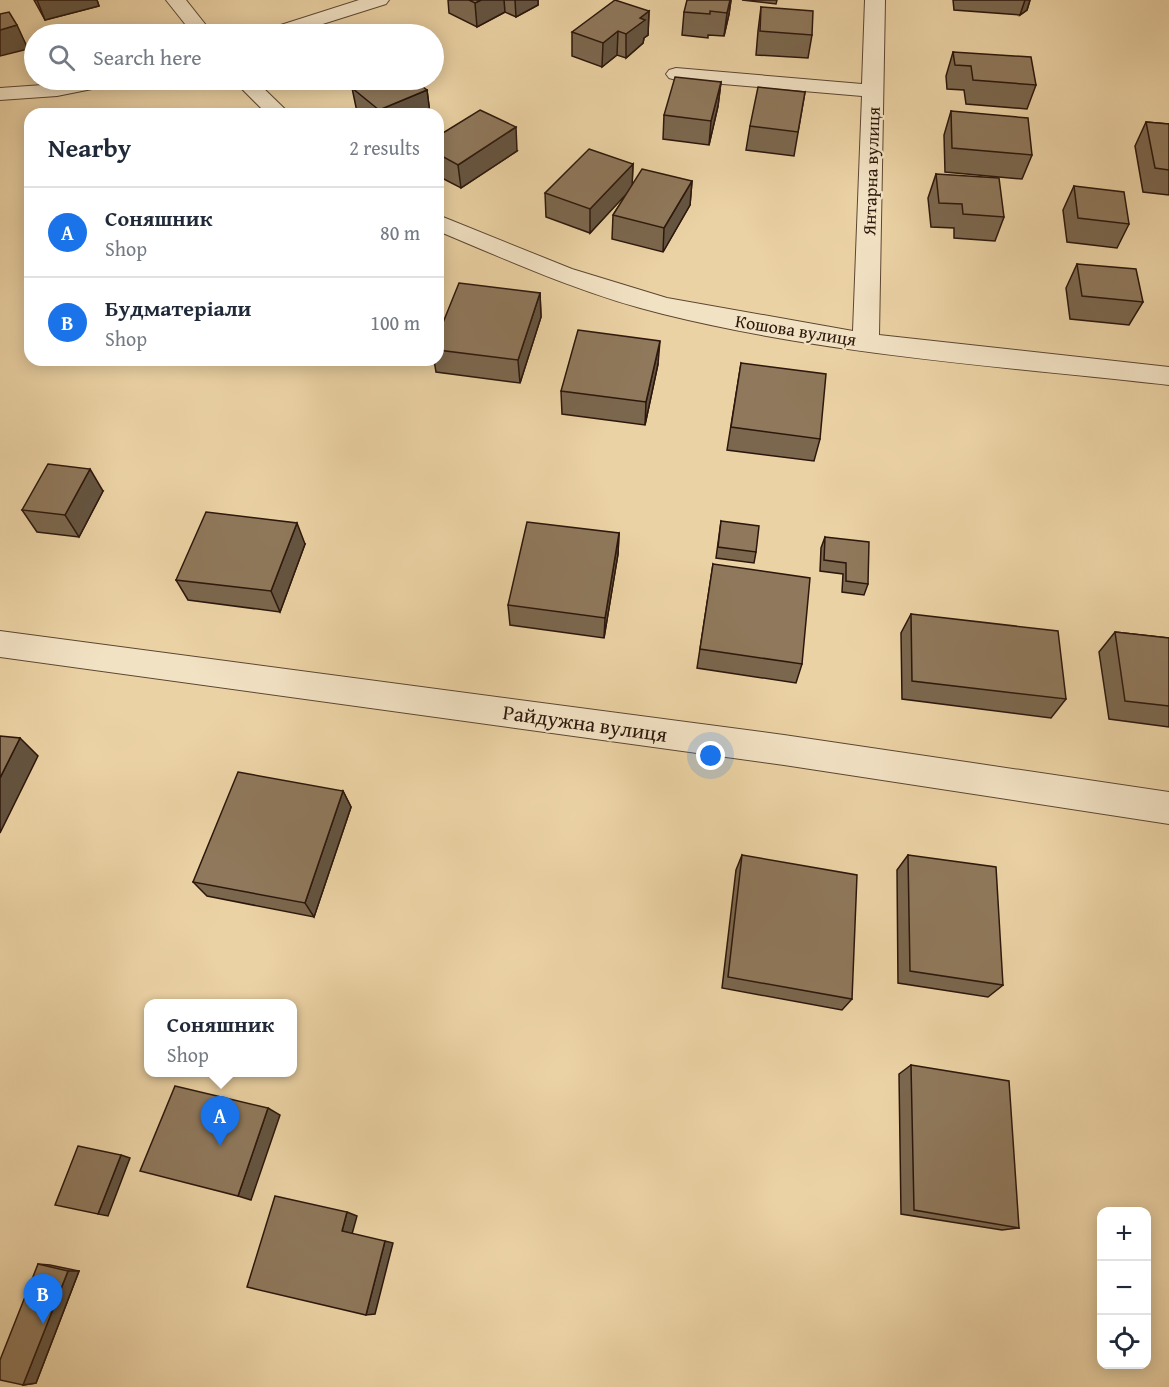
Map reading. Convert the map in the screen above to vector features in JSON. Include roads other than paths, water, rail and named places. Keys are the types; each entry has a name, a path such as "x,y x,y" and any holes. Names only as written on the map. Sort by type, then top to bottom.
{"street":[{"path":"176,0 195,24"},
{"path":"303,24 379,0"},
{"name":"Янтарна вулиця","path":"867,342 875,0"},
{"path":"676,74 873,91"},
{"path":"0,94 57,90"},
{"path":"254,90 273,108"},
{"name":"Кошова вулиця","path":"444,225 563,275 664,306 754,324 867,342 1169,376"},
{"name":"Райдужна вулиця","path":"0,644 784,750 1169,808"}],"place":[{"name":"Соняшник","path":"220,1146"},
{"name":"Будматеріали","path":"43,1324"}]}
